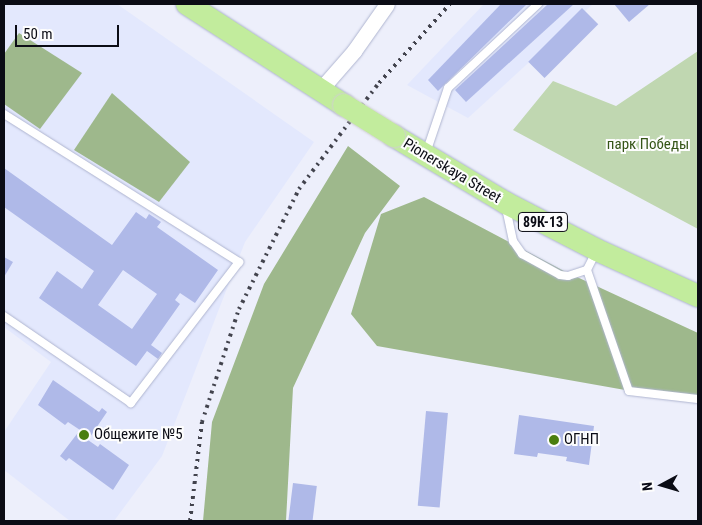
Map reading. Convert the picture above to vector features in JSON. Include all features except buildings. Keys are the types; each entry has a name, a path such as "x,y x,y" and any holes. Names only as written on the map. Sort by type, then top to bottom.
{"main road":[{"name":"89К-13","path":"187,4 320,90"},
{"name":"Pionerskaya Street","path":"320,90 506,203 597,250 698,296"}],"street":[{"path":"320,90 354,51 387,4"}],"lane":[{"path":"425,154 448,88 538,4"},
{"path":"4,114 240,262 132,403 4,316"},
{"path":"506,203 513,241 522,254 560,275 568,276 587,270"},
{"path":"597,250 587,270 629,391 698,399"}],"shaded area":[{"path":"4,4 117,4 314,142 245,242 162,456 114,521 70,521 4,470 4,432 51,362 4,327"},
{"path":"484,4 593,4 468,118 407,85"}],"green space":[{"path":"19,33 82,73 40,129 4,104 4,54"},
{"name":"парк Победы","path":"698,51 698,229 513,130 553,81 616,106"},
{"path":"112,93 190,162 159,202 74,150"},
{"path":"348,146 400,186 365,233 293,388 286,521 203,521 212,422 264,284"},
{"path":"424,197 564,271 698,333 698,400 659,396 377,346 351,314 381,214"}],"railway":[{"path":"190,521 202,422 239,309 299,189 379,83 450,4"}],"place":[{"name":"Общежите №5","path":"84,435"},
{"name":"ОГНП","path":"554,440"}]}
